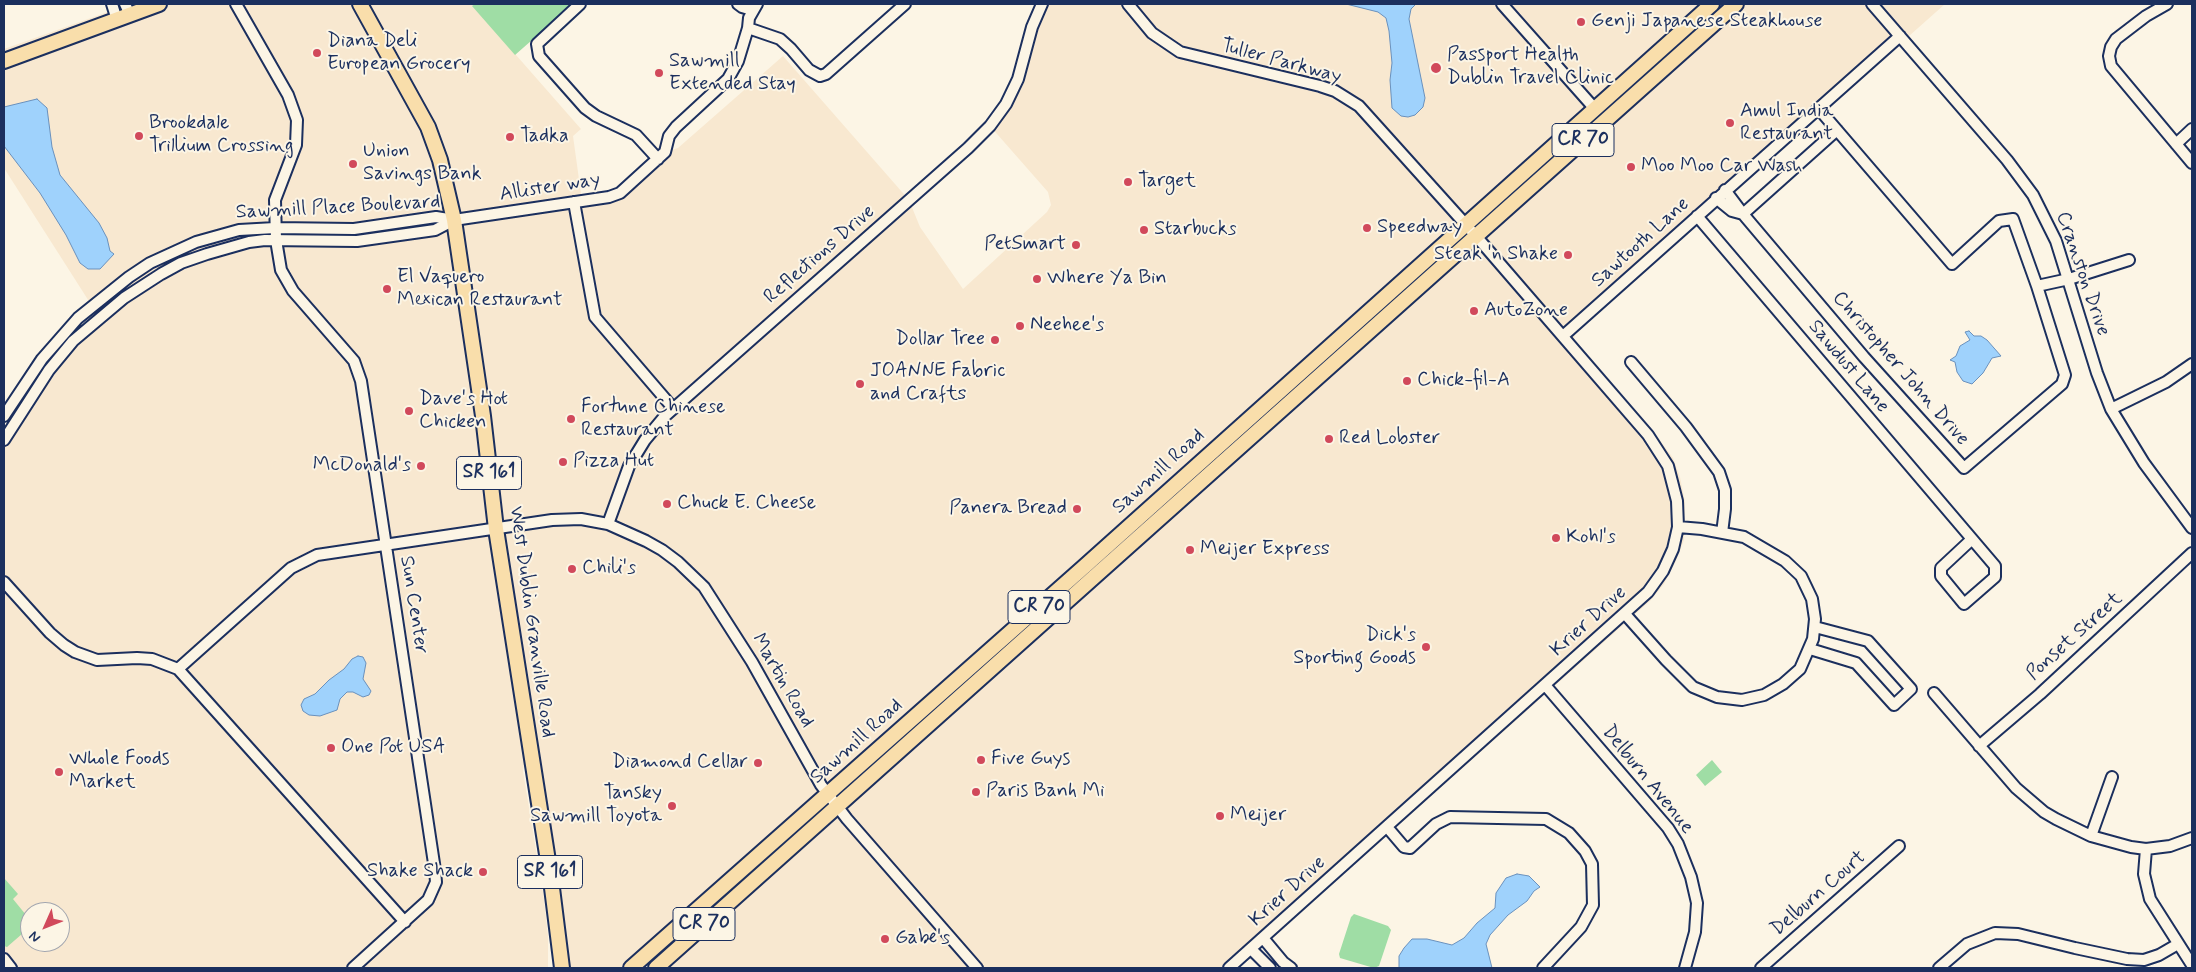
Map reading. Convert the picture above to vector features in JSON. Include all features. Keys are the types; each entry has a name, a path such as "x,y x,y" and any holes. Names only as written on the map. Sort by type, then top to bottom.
{"main road":[{"path":"4,62 124,13 159,4"},
{"name":"West Dublin Granville Road","path":"360,4 428,127 440,160 454,220 496,529 551,880 562,968"},
{"name":"Sawmill Road","path":"631,968 1712,4"},
{"name":"Sawmill Road","path":"656,968 1736,4"}],"street":[{"path":"112,4 124,13"},
{"name":"Sun Center","path":"236,4 288,95 297,120 296,145 275,200 275,228 280,270 286,281 354,361 359,373 435,870 436,882 430,898 353,968"},
{"path":"580,4 537,44 539,56 585,108 596,116 636,135 658,158"},
{"path":"738,4 742,8 754,7"},
{"path":"748,28 780,39 809,70 820,76 826,74 905,4"},
{"name":"Reflections Drive","path":"608,524 620,488 635,456 651,432 673,408 979,138 1006,104 1012,91 1032,27 1042,4"},
{"name":"Tuller Parkway","path":"1128,4 1152,33 1180,52 1320,86 1350,100 1368,115 1476,236"},
{"path":"1502,4 1595,109"},
{"name":"Cranston Drive","path":"1872,4 2028,186 2050,228 2069,279 2094,364 2111,409 2144,464 2192,528"},
{"path":"2167,4 2146,16 2116,39 2111,47 2109,56 2111,66 2116,75 2192,162"},
{"name":"Allister way","path":"454,220 609,197 620,193 665,152 669,136 676,127 708,99 732,73 738,61 754,7"},
{"name":"Sawtooth Lane","path":"1563,336 1900,36"},
{"path":"1818,108 1952,264 1999,220 2013,220 2037,286 2069,279 2129,260"},
{"path":"1743,214 1837,130"},
{"path":"2176,144 2192,130"},
{"name":"Christopher John Drive","path":"1725,190 1743,214 1864,357 1964,468 2062,384 2065,375 2037,286"},
{"name":"Christopher John Drive","path":"1716,198 1732,211 1743,214"},
{"path":"574,202 595,317 673,408"},
{"name":"Sawdust Lane","path":"1697,216 1995,566 1995,577 1964,604 1941,576 1941,568 1971,540"},
{"name":"Sawmill Place Boulevard","path":"4,416 42,359 78,318 122,282 150,263 196,242 230,232 275,228 354,229 436,217 454,220"},
{"name":"Sawmill Place Boulevard","path":"4,440 32,394 66,348 124,298 161,274 198,257 249,242 276,240 342,242 389,237 435,230 454,220"},
{"name":"Krier Drive","path":"1229,968 1625,614 1651,589 1664,571 1673,549 1678,527 1675,486 1661,452 1476,236"},
{"path":"1631,362 1686,427 1719,472 1725,490 1722,533"},
{"path":"2111,409 2166,382 2192,364"},
{"name":"Martin Road","path":"178,669 298,564 317,555 573,518 608,524 662,550 678,562 704,587 727,621 799,744 813,772 837,807 977,968"},
{"path":"1625,614 1693,687 1730,699 1753,699 1774,690 1800,669 1810,649 1815,627 1812,599 1801,576 1792,566 1744,537 1678,527"},
{"name":"Ponset Street","path":"1980,746 2192,553"},
{"path":"4,582 50,633 64,646 75,652 97,660 152,659 178,669 404,922"},
{"path":"1810,649 1856,663 1894,705 1911,689 1868,641 1815,627"},
{"name":"Delburn Avenue","path":"1545,685 1668,828 1682,852 1692,877 1697,903 1694,932 1685,968"},
{"path":"1934,692 2016,788 2056,819 2091,836 2131,847 2146,849 2170,846 2192,838"},
{"path":"2091,836 2112,776"},
{"path":"1387,827 1407,848 1412,847 1436,824 1450,817 1546,820 1569,833 1585,851 1592,864 1593,905 1581,927 1543,968"},
{"name":"Delburn Court","path":"1761,968 1899,846"},
{"path":"2146,849 2144,874 2150,899 2192,965"},
{"path":"1939,968 1967,944 1995,933 2018,934 2127,959 2144,960 2160,955 2178,944"},
{"path":"1263,938 1277,956 1291,968"},
{"path":"1250,949 1270,968"},
{"path":"4,959 11,968"}],"shaded area":[{"path":"130,4 475,4 473,6 581,129 573,136 582,201 609,197 665,152 678,148 783,56 909,200 920,227 963,289 1047,212 1051,205 1048,192 990,126 1006,104 1042,4 1502,4 1595,109 631,968 562,968 527,743 523,771 544,899 548,936 548,968 18,968 4,950 4,440 33,394 99,317 4,168 4,49"},
{"path":"1507,4 1706,4 1595,103"},
{"path":"1744,4 1945,4 1575,333 1574,340 1673,458 1680,477 1685,502 1684,540 1664,584 1650,601 1238,968 664,968"}],"green space":[{"path":"475,4 573,4 515,55 472,6"},
{"path":"1712,760 1722,772 1705,786 1696,775"},
{"path":"4,878 18,894 13,899 20,908 20,936 7,947 4,946"},
{"path":"1354,914 1388,926 1391,930 1379,966 1374,968 1340,958 1339,954 1351,917"}],"water":[{"path":"1346,4 1416,4 1411,9 1409,19 1425,98 1423,107 1415,115 1401,116 1392,108 1390,80 1392,63 1386,18 1378,12"},
{"path":"37,99 47,108 52,147 60,175 99,223 107,238 110,251 114,254 100,269 88,269 80,263 66,235 40,193 4,146 4,107"},
{"path":"1969,331 1974,336 1981,336 1987,340 2001,356 1992,358 1983,373 1972,384 1963,381 1957,372 1955,362 1950,360 1956,356 1960,346 1970,340 1965,332"},
{"path":"358,656 363,657 366,663 363,679 371,691 369,695 363,697 353,692 347,692 340,699 337,710 320,716 309,715 303,711 301,705 304,699 315,694 344,669 352,659"},
{"path":"1517,874 1529,876 1540,887 1534,891 1527,901 1508,915 1490,935 1486,944 1492,968 1399,968 1399,956 1412,939 1427,939 1452,945 1464,938 1477,923 1495,908 1496,893 1506,878"}],"place":[{"name":"Genji Japanese Steakhouse","path":"1581,22"},
{"name":"Diana Deli European Grocery","path":"317,53"},
{"name":"Passport Health Dublin Travel Clinic","path":"1436,68"},
{"name":"Sawmill Extended Stay","path":"659,73"},
{"name":"Amul India Restaurant","path":"1730,123"},
{"name":"Brookdale Trillium Crossing","path":"139,136"},
{"name":"Tadka","path":"510,137"},
{"name":"Union Savings Bank","path":"353,164"},
{"name":"Moo Moo Car Wash","path":"1631,167"},
{"name":"Target","path":"1128,182"},
{"name":"Speedway","path":"1367,228"},
{"name":"Starbucks","path":"1144,230"},
{"name":"PetSmart","path":"1076,245"},
{"name":"Steak 'n Shake","path":"1568,255"},
{"name":"Where Ya Bin","path":"1037,279"},
{"name":"El Vaquero Mexican Restaurant","path":"387,289"},
{"name":"AutoZone","path":"1474,311"},
{"name":"Neehee's","path":"1020,326"},
{"name":"Dollar Tree","path":"995,340"},
{"name":"Chick-fil-A","path":"1407,381"},
{"name":"JOANNE Fabric and Crafts","path":"860,384"},
{"name":"Dave's Hot Chicken","path":"409,411"},
{"name":"Fortune Chinese Restaurant","path":"571,419"},
{"name":"Red Lobster","path":"1329,439"},
{"name":"Pizza Hut","path":"563,462"},
{"name":"McDonald's","path":"421,466"},
{"name":"Chuck E. Cheese","path":"667,504"},
{"name":"Panera Bread","path":"1077,509"},
{"name":"Kohl's","path":"1556,538"},
{"name":"Meijer Express","path":"1190,550"},
{"name":"Chili's","path":"572,569"},
{"name":"Dick's Sporting Goods","path":"1426,647"},
{"name":"One Pot USA","path":"331,748"},
{"name":"Five Guys","path":"981,760"},
{"name":"Diamond Cellar","path":"758,763"},
{"name":"Whole Foods Market","path":"59,772"},
{"name":"Paris Banh Mi","path":"976,792"},
{"name":"Tansky Sawmill Toyota","path":"672,806"},
{"name":"Meijer","path":"1220,816"},
{"name":"Shake Shack","path":"483,872"},
{"name":"Gabe's","path":"885,939"}]}
